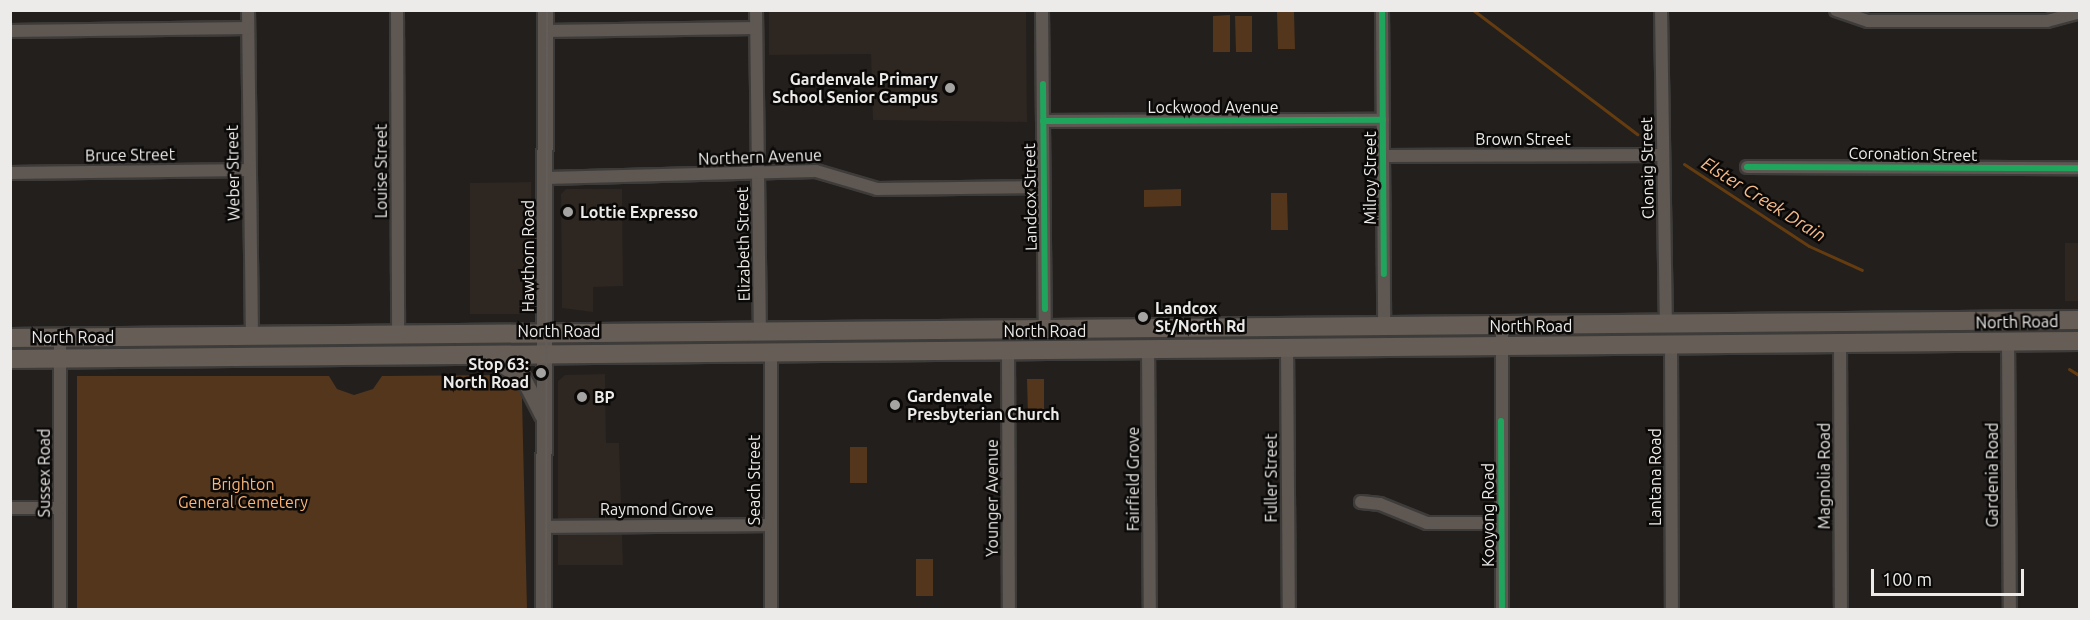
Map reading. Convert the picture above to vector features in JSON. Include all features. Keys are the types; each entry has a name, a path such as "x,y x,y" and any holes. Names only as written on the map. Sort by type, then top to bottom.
{"highway":[{"name":"North Road","path":"10,358 1840,343 1913,333 2079,322"},
{"path":"2075,341 2079,322"},
{"name":"North Road","path":"10,338 398,332 760,333 1666,326 1913,333 2008,341 2075,341"},
{"path":"1217,329 1217,348"},
{"path":"610,331 612,354"}],"main road":[{"name":"Hawthorn Road","path":"543,609 543,355 546,331 545,10"},
{"path":"485,355 523,378 543,417"}],"street":[{"name":"Weber Street","path":"248,10 252,336"},
{"name":"Louise Street","path":"397,10 398,332"},
{"name":"Elizabeth Street","path":"756,10 760,333"},
{"name":"Landcox Street","path":"1042,10 1045,331"},
{"name":"Milroy Street","path":"1382,10 1384,327"},
{"name":"Clonaig Street","path":"1661,10 1666,326"},
{"path":"1836,10 1868,21 2047,21 2079,12"},
{"path":"10,31 248,28"},
{"path":"545,31 756,28"},
{"name":"Lockwood Avenue","path":"1043,121 1383,120"},
{"name":"Brown Street","path":"1384,156 1663,155"},
{"name":"Coronation Street","path":"1747,167 2079,168"},
{"name":"Bruce Street","path":"10,173 250,170"},
{"name":"Northern Avenue","path":"546,178 834,172 877,189 1043,187"},
{"name":"Kooyong Road","path":"1502,327 1502,609"},
{"name":"Sussex Road","path":"60,337 60,609"},
{"name":"Gardenia Road","path":"2008,341 2010,609"},
{"name":"Magnolia Road","path":"1840,343 1841,609"},
{"name":"Lantana Road","path":"1671,344 1672,609"},
{"name":"Fuller Street","path":"1287,347 1289,609"},
{"name":"Fairfield Grove","path":"1148,348 1150,609"},
{"name":"Seach Street","path":"771,350 771,609"},
{"name":"Younger Avenue","path":"1008,350 1009,609"},
{"path":"1361,502 1380,504 1427,524 1502,523"},
{"path":"10,508 60,508"},
{"name":"Raymond Grove","path":"543,527 771,525"}],"shaded area":[{"name":"Gardenvale Primary School Senior Campus","path":"769,11 1026,11 1027,122 873,120 871,54 769,55"},
{"path":"531,182 531,309 526,314 470,314 470,183"},
{"path":"566,189 622,189 623,286 593,287 593,312 562,308 561,194"},
{"path":"2065,243 2079,243 2079,301 2065,301"},
{"path":"605,374 606,443 619,443 623,565 558,565 558,381 565,375"}],"green space":[{"path":"1277,12 1294,12 1295,49 1278,49"},
{"path":"1230,15 1230,52 1213,52 1213,16"},
{"path":"1235,16 1252,16 1252,52 1236,52"},
{"path":"1181,189 1181,206 1144,207 1144,190"},
{"path":"1271,193 1287,193 1288,230 1271,230"},
{"name":"Brighton General Cemetery","path":"504,375 516,384 522,398 527,609 77,609 77,376 329,376 337,389 354,395 373,389 382,376"},
{"path":"1027,379 1044,379 1044,415 1028,415"},
{"path":"850,447 867,447 867,483 850,483"},
{"path":"916,559 933,559 933,596 916,596"}],"waterway":[{"name":"Elster Creek Drain","path":"1473,10 1637,134"},
{"name":"Elster Creek Drain","path":"1684,164 1809,246 1862,270"},
{"name":"Elster Creek Drain","path":"2069,369 2080,376"}],"tram line":[{"path":"546,610 547,10"}],"cycle path":[{"path":"1382,10 1384,274"},
{"path":"1043,84 1045,309"},
{"path":"1043,121 1383,120"},
{"path":"1747,167 2080,168"},
{"path":"1501,421 1502,610"}],"place":[{"name":"Gardenvale Primary School Senior Campus","path":"950,88"},
{"name":"Lottie Expresso","path":"568,212"},
{"name":"Landcox St/North Rd","path":"1143,317"},
{"name":"Stop 63: North Road","path":"541,373"},
{"name":"BP","path":"582,397"},
{"name":"Gardenvale Presbyterian Church","path":"895,405"}]}
